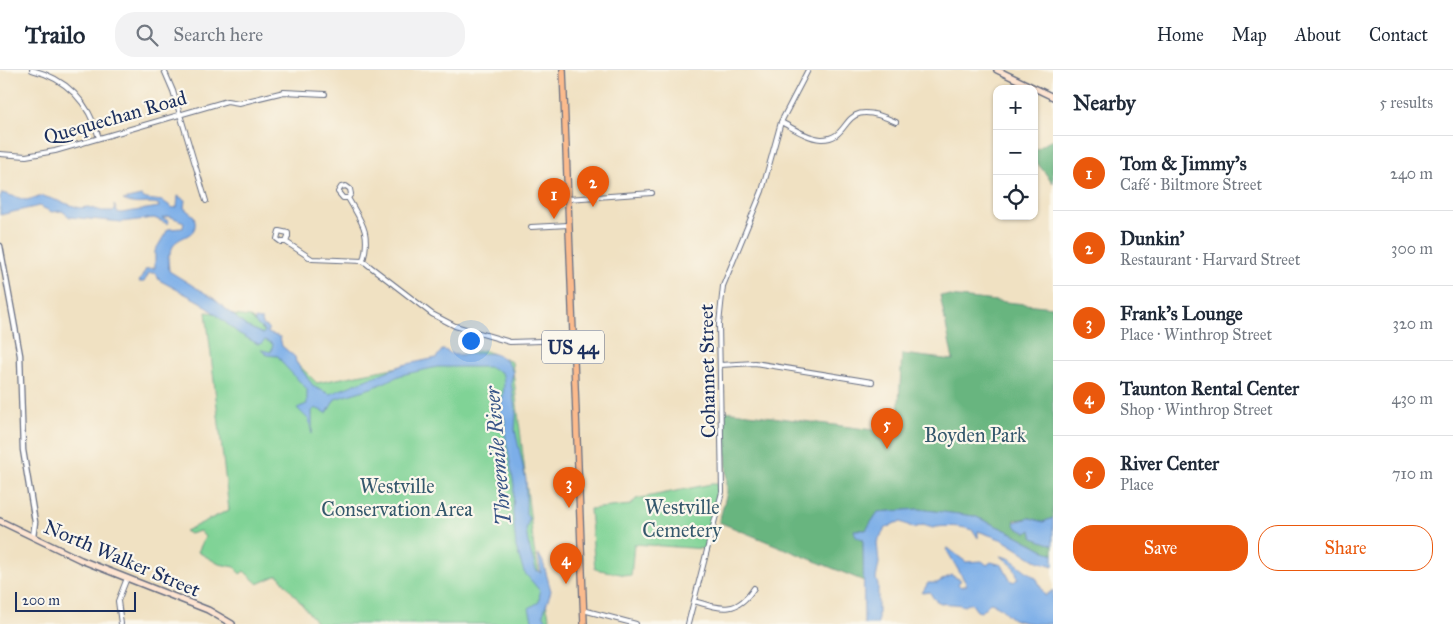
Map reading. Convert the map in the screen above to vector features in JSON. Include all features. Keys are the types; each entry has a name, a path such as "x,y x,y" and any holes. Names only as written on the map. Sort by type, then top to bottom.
{"highway":[{"name":"US 44","path":"563,70 584,624"}],"main road":[{"path":"997,70 1053,97"},
{"name":"North Walker Street","path":"0,521 80,560 208,610 232,624"}],"street":[{"path":"32,70 58,80 76,94 89,111 99,138"},
{"path":"164,70 181,115 206,201"},
{"name":"Cohannet Street","path":"688,624 722,492 719,305 724,281 754,214 781,122 808,70"},
{"name":"Quequechan Road","path":"0,154 36,155 227,101 239,103 276,92 325,94"},
{"path":"781,122 805,134 821,139 834,136 856,114 864,112 877,113 896,122"},
{"path":"568,199 652,193"},
{"path":"348,198 366,232 367,242 363,261"},
{"path":"531,227 569,225"},
{"path":"286,242 312,259 363,261 432,314 455,326 510,342 573,340"},
{"path":"0,246 20,355 23,450 35,522 32,537"},
{"path":"720,365 755,363 872,382"},
{"path":"121,624 118,601 127,578"},
{"path":"694,601 728,608 747,599 754,588"},
{"path":"583,610 636,624"}],"green space":[{"path":"1053,139 1053,183 1038,164 1038,148"},
{"name":"Boyden Park","path":"940,295 1053,307 1053,518 1043,522 1030,518 1014,520 1028,533 1031,529 1039,539 1053,545 1053,555 1012,533 974,516 919,509 878,512 866,530 854,530 863,539 864,581 719,522 727,492 725,411 897,433 902,354 953,360"},
{"name":"Westville Conservation Area","path":"206,312 250,317 317,383 484,350 512,362 534,549 550,621 547,624 318,624 278,575 258,584 244,571 240,574 235,567 219,564 198,552 205,537 200,531 190,534 185,531 229,510"},
{"name":"Westville Cemetery","path":"719,484 705,549 634,544 631,576 595,569 590,509 631,505 636,499"}],"water":[{"path":"2,193 26,200 43,196 80,208 88,207 102,211 115,211 114,204 117,212 121,213 159,207 158,204 137,204 123,200 141,196 146,199 163,201 173,208 177,207 178,196 185,200 184,208 194,216 195,228 190,234 174,244 168,258 169,271 213,298 246,326 263,334 265,331 255,323 255,319 262,320 263,325 268,328 268,333 280,337 282,346 295,357 296,362 314,387 330,394 403,365 436,358 442,350 454,355 482,353 497,355 503,358 509,364 513,373 511,382 516,414 515,430 526,480 526,514 529,519 526,530 528,543 536,570 541,573 538,553 543,562 551,591 543,614 548,624 533,624 529,608 539,602 540,591 524,572 516,547 513,514 514,485 505,434 505,420 502,414 499,415 504,388 502,373 490,367 437,367 401,375 374,387 335,399 327,413 315,408 312,411 312,434 309,420 297,408 307,404 307,389 278,356 267,355 261,350 271,352 273,344 265,340 258,344 238,333 202,303 159,280 156,273 149,273 144,282 139,282 146,269 155,268 155,251 168,229 183,228 184,222 169,216 162,218 169,221 168,224 154,218 121,222 70,217 62,211 52,212 39,206 0,215 0,197"},
{"path":"919,509 974,516 1012,533 1053,555 1053,566 1035,560 1003,540 978,531 978,538 970,529 960,527 933,528 923,525 914,528 901,522 895,523 885,529 877,542 879,563 876,579 878,584 878,624 864,624 863,539 856,537 854,530 866,530 878,512"},
{"path":"1030,518 1043,522 1053,518 1053,545 1033,538 1031,530 1027,533 1017,528 1014,522"},
{"path":"948,548 966,562 982,561 987,565 991,562 1002,565 1010,580 1014,582 1018,578 1013,566 1001,556 1009,558 1037,579 1045,596 1053,590 1053,624 1018,621 990,603 981,612 977,611 971,603 964,606 944,604 936,601 930,592 922,593 928,583 937,583 951,575 961,580 958,584 961,587 967,585 946,549"}],"place":[{"name":"Dunkin'","path":"593,207"},
{"name":"Tom & Jimmy's","path":"554,219"},
{"name":"River Center","path":"887,449"},
{"name":"Frank's Lounge","path":"569,508"},
{"name":"Taunton Rental Center","path":"566,584"}],"water label":[{"name":"Threemile River","path":"498,456"}]}
